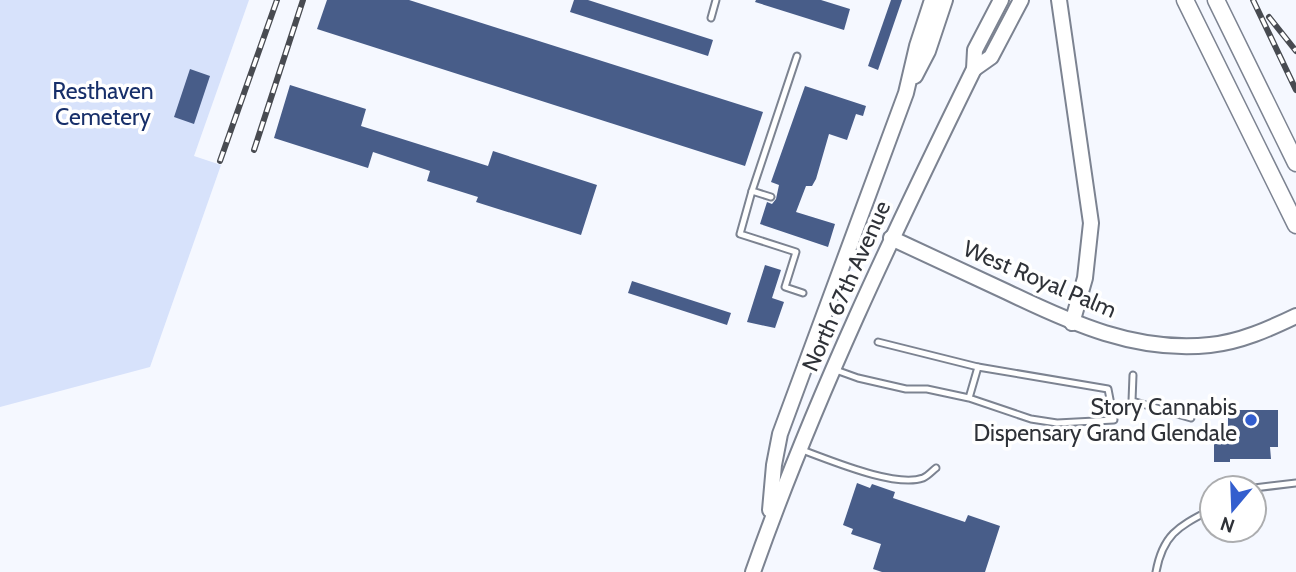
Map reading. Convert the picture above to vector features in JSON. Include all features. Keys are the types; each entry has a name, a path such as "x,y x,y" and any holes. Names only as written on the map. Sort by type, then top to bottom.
{"highway":[{"path":"1185,0 1296,225"},
{"path":"1216,0 1296,163"}],"main road":[{"name":"North 67th Avenue","path":"906,93 916,46 932,0"},
{"name":"North 67th Avenue","path":"769,525 774,465 780,434 906,93 928,51 945,0"},
{"name":"North 67th Avenue","path":"974,69 991,57 1021,0"},
{"path":"1059,0 1091,223 1085,278 1072,323"},
{"name":"North 67th Avenue","path":"752,572 833,369 891,238 974,69 975,50 1000,2"},
{"name":"West Royal Palm","path":"891,238 1072,323 1145,343 1212,345 1243,338 1296,317"}],"lane":[{"path":"710,18 716,0"},
{"path":"797,56 740,234 796,252 785,287 803,293"},
{"path":"752,191 771,197"},
{"path":"833,369 906,389 927,389 969,398 1031,419 1057,423 1114,420 1108,389 978,367 878,342"},
{"path":"969,398 978,367"},
{"path":"1133,375 1132,401 1191,418"},
{"path":"799,449 859,471 904,480 924,478 936,468"},
{"path":"1268,486 1296,483"},
{"path":"1156,572 1158,560 1177,527 1198,516"}],"green space":[{"name":"Resthaven Cemetery","path":"0,0 249,0 194,156 221,165 150,367 0,407"}],"building":[{"path":"327,0 409,0 763,112 745,166 317,29"},
{"path":"574,0 588,0 713,40 708,56 570,12"},
{"path":"821,0 850,9 844,30 755,2"},
{"path":"891,0 902,0 878,70 868,66"},
{"path":"190,69 210,76 194,124 174,117"},
{"path":"290,85 366,109 361,126 488,166 493,151 597,185 581,235 476,202 478,197 427,181 430,171 373,152 368,168 274,138"},
{"path":"805,86 866,106 863,116 856,114 847,140 829,134 816,179 812,186 806,186 796,212 835,224 828,247 760,224 767,202 772,204 776,199 779,185 771,182"},
{"path":"765,265 781,270 772,298 784,302 775,328 747,322"},
{"path":"632,281 731,313 727,325 628,293"},
{"path":"1228,410 1278,410 1278,447 1270,447 1271,459 1230,459 1230,462 1214,462 1214,438 1228,438"},
{"path":"857,483 870,488 872,484 895,492 893,498 965,522 968,515 1000,526 985,572 882,572 873,569 881,544 851,534 853,529 843,525"}],"railway":[{"path":"220,161 277,0"},
{"path":"254,150 303,0"},
{"path":"1253,0 1296,90"},
{"path":"1269,17 1296,51"}],"place":[{"name":"Story Cannabis Dispensary Grand Glendale","path":"1251,420"}]}
